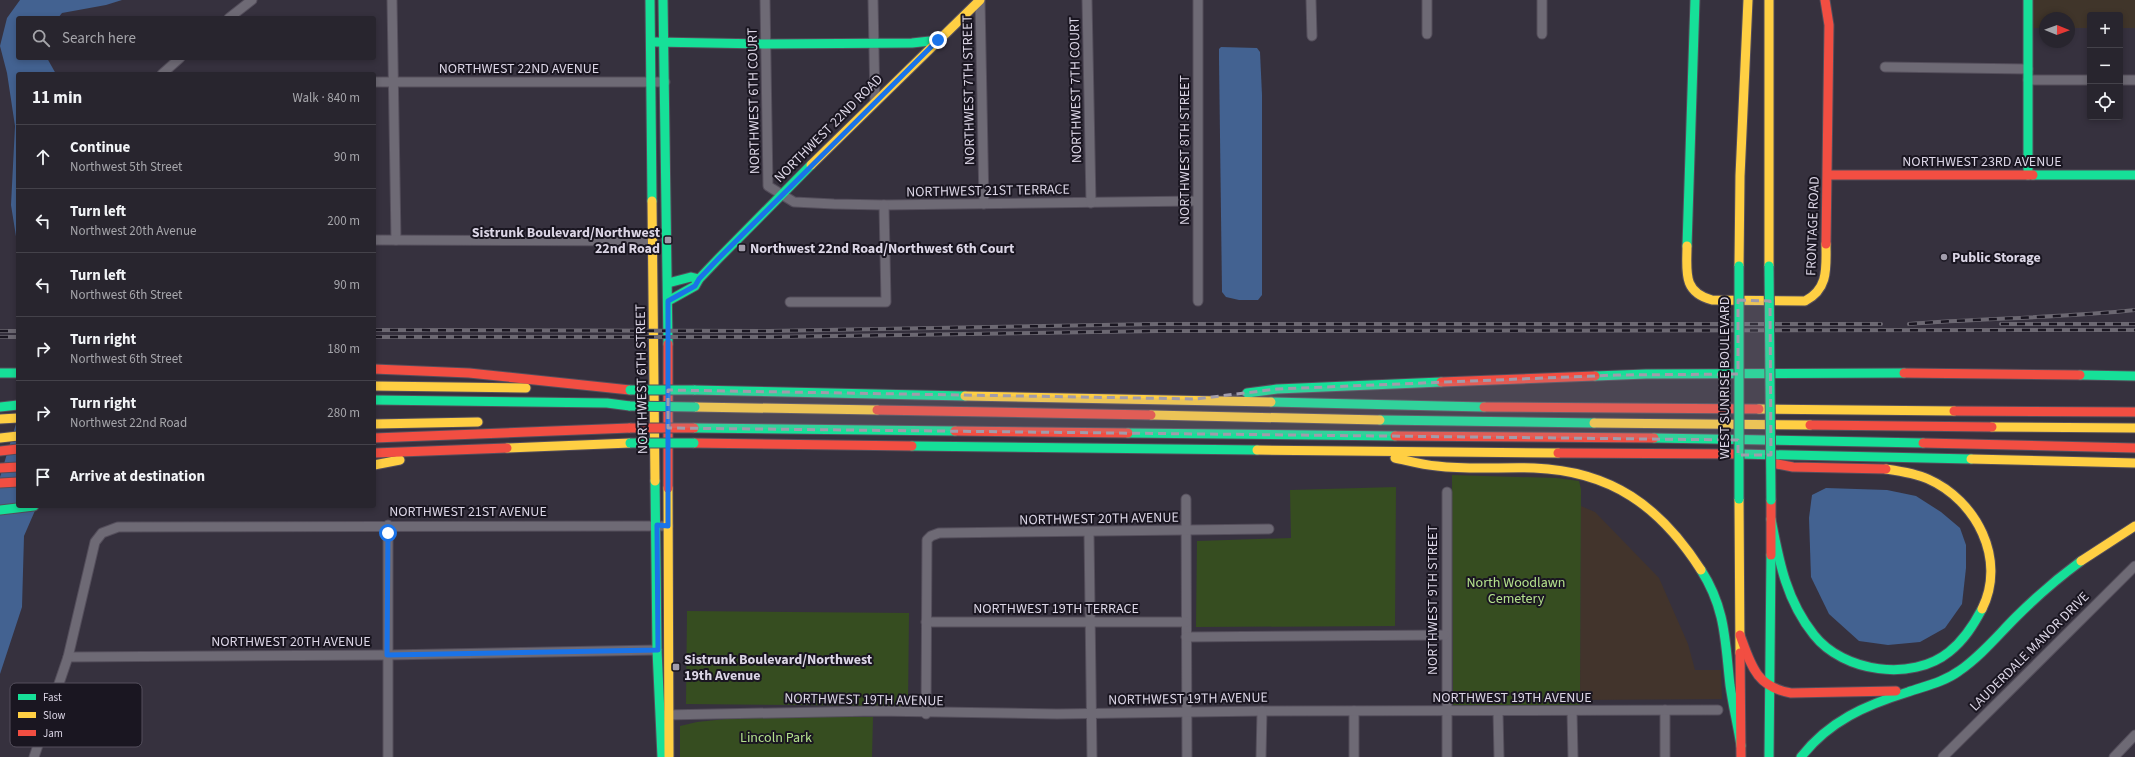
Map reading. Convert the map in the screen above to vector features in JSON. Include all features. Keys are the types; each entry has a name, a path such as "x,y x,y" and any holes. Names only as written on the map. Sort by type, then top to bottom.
{"main road":[{"name":"NORTHWEST 6TH STREET","path":"650,0 659,715 662,757"},
{"name":"NORTHWEST 6TH STREET","path":"663,0 668,283 668,526 670,642 669,757"},
{"name":"NORTHWEST 22ND ROAD","path":"668,301 689,291 695,286 699,279 781,195 980,0"},
{"name":"FRONTAGE ROAD","path":"1695,0 1688,181 1687,280 1692,289 1701,297 1712,300 1805,301 1815,297 1822,290 1826,276 1829,25 1825,0"},
{"name":"WEST SUNRISE BOULEVARD","path":"1742,757 1738,374 1740,176 1748,0"},
{"path":"1769,0 1769,266 1771,374 1769,757"},
{"path":"2028,0 2028,175"},
{"path":"650,42 766,44 912,43 938,40"},
{"path":"912,43 926,52"},
{"name":"NORTHWEST 23RD AVENUE","path":"1828,175 2135,174"},
{"path":"668,283 691,277 699,279"},
{"path":"376,369 469,373 630,390"},
{"path":"0,373 16,373"},
{"path":"1196,400 1277,389 1379,386 1617,374 1991,373 2135,376"},
{"path":"376,386 694,390 1659,409 2135,412"},
{"path":"376,400 607,403 630,406"},
{"path":"0,407 16,405"},
{"path":"382,410 453,407 630,406 1555,423 2135,428"},
{"path":"0,419 16,418"},
{"path":"376,424 487,422"},
{"path":"524,422 599,428"},
{"path":"376,438 599,428 694,428 1646,438 2135,448"},
{"path":"0,438 16,436"},
{"path":"376,453 630,443 694,443 1133,449 1718,454 2135,463"},
{"path":"0,451 16,449"},
{"path":"376,465 466,449"},
{"path":"1360,450 1441,468 1542,468 1572,471 1613,485 1647,507 1663,520 1689,549 1703,572 1718,605 1726,637 1731,689 1741,746"},
{"path":"1718,454 1793,467 1902,471 1937,483 1954,495 1969,510 1985,538 1991,560 1991,571 1988,592 1980,616 1966,636 1956,646 1939,658 1922,666 1905,670 1885,670 1863,667 1844,660 1819,643 1806,627 1796,610 1785,584 1771,519"},
{"path":"0,468 16,467"},
{"path":"0,483 16,482"},
{"path":"0,510 17,508"},
{"path":"1801,757 1826,730 1844,717 1865,707 1946,678 1966,666 2063,573 2106,543 2135,526"},
{"path":"1740,635 1754,668 1769,688 1782,693 1915,689"}],"street":[{"path":"232,16 252,0"},
{"path":"392,0 396,240"},
{"name":"NORTHWEST 6TH COURT","path":"765,0 768,186 781,195"},
{"path":"872,0 875,102"},
{"name":"NORTHWEST 7TH STREET","path":"980,0 984,204"},
{"name":"NORTHWEST 7TH COURT","path":"1087,0 1091,203"},
{"name":"NORTHWEST 8TH STREET","path":"1198,0 1198,301"},
{"path":"1311,0 1312,36"},
{"path":"1427,0 1427,34"},
{"path":"1542,0 1542,34"},
{"path":"164,72 178,60"},
{"path":"1885,67 2028,69"},
{"path":"2028,80 2087,80"},
{"path":"2123,80 2135,80"},
{"name":"NORTHWEST 22ND AVENUE","path":"376,82 665,82"},
{"name":"NORTHWEST 21ST TERRACE","path":"781,195 794,202 884,205 1197,201"},
{"path":"790,302 886,302 884,205"},
{"path":"376,240 653,241"},
{"name":"NORTHWEST 9TH STREET","path":"1447,492 1447,757"},
{"path":"1186,499 1187,757"},
{"path":"388,525 388,757"},
{"name":"NORTHWEST 21ST AVENUE","path":"68,656 95,542 102,533 118,527 388,525 668,526"},
{"name":"NORTHWEST 20TH AVENUE","path":"926,622 927,540 931,536 939,533 1089,533 1269,529"},
{"path":"1089,533 1092,757"},
{"name":"LAUDERDALE MANOR DRIVE","path":"1944,757 2135,566"},
{"path":"926,622 926,714"},
{"name":"NORTHWEST 19TH TERRACE","path":"926,622 1186,622"},
{"path":"1186,637 1446,635"},
{"name":"NORTHWEST 20TH AVENUE","path":"68,656 387,655 658,650"},
{"path":"59,683 68,656"},
{"path":"1354,710 1354,757"},
{"name":"NORTHWEST 19TH AVENUE","path":"659,715 724,712 876,711 926,714 1354,710 1718,710"},
{"path":"1665,710 1665,757"},
{"path":"1262,711 1262,757"},
{"path":"1498,711 1499,757"},
{"path":"1572,711 1573,757"},
{"path":"2120,755 2135,735"},
{"path":"34,757 37,747"}],"highlighted area":[{"path":"1738,300 1770,301 1771,455 1738,455 1738,440 668,428 668,390 1196,399 1277,389 1617,375 1738,374"}],"shaded area":[{"path":"2033,0 2135,0 2135,28 2123,28 2123,12 2087,12 2087,28 2075,28 2075,12 2039,12 2039,28 2032,28"},
{"path":"1581,506 1595,512 1659,578 1688,644 1695,670 1721,670 1722,699 1580,700"}],"green space":[{"name":"North Woodlawn Cemetery","path":"1452,475 1556,478 1579,481 1581,489 1580,705 1453,705"},
{"path":"1396,487 1395,626 1196,627 1197,541 1291,538 1290,490"},
{"path":"687,611 909,613 908,706 686,704"},
{"name":"Lincoln Park","path":"745,717 873,717 872,757 680,757 680,726 697,722"}],"water":[{"path":"20,0 122,0 106,5 62,13 60,16 16,16 16,60 48,60 55,72 16,72 16,236 11,205 15,126 7,73 0,46 7,18"},
{"path":"1221,47 1257,48 1260,52 1262,95 1262,295 1258,300 1239,300 1226,297 1222,292 1219,58 1219,49"},
{"path":"16,424 16,508 36,508 24,536 22,607 0,674 0,477"},
{"path":"1826,488 1887,490 1916,496 1941,512 1960,528 1966,545 1966,568 1962,604 1945,628 1920,642 1888,645 1859,641 1829,614 1811,577 1809,518 1812,495"}],"railway":[{"path":"1909,324 2079,315 2135,310"},
{"path":"376,330 769,331 1158,324 1881,324"},
{"path":"2001,324 2135,324"},
{"path":"376,337 769,337 1158,331 2135,330"},
{"path":"0,331 16,331"},
{"path":"0,337 16,337"}],"traffic: fast":[{"path":"650,0 652,201"},
{"path":"663,0 668,344"},
{"path":"1687,246 1695,0"},
{"path":"2028,0 2028,175"},
{"path":"655,42 766,44 912,43 939,40"},
{"path":"668,301 695,286 699,279 719,258 811,165"},
{"path":"2033,175 2135,175"},
{"path":"1739,266 1739,499"},
{"path":"1769,266 1771,500"},
{"path":"668,283 691,277 699,279"},
{"path":"0,373 16,373"},
{"path":"1595,376 1646,374 1904,373"},
{"path":"2080,375 2135,376"},
{"path":"1247,393 1277,389 1441,382"},
{"path":"630,390 694,390"},
{"path":"694,390 965,396"},
{"path":"376,400 607,403 630,406"},
{"path":"1271,402 1484,407"},
{"path":"0,407 16,405"},
{"path":"630,406 695,407"},
{"path":"1380,420 1594,423"},
{"path":"694,428 955,431"},
{"path":"1128,433 1395,436"},
{"path":"1654,438 1923,443"},
{"path":"630,443 694,443"},
{"path":"912,446 1257,450"},
{"path":"1738,454 1971,459"},
{"path":"655,481 657,650 662,757"},
{"path":"0,510 17,508"},
{"path":"1771,519 1785,580 1790,594 1804,622 1827,648 1860,665 1878,669 1898,670 1916,667 1934,661 1949,652 1964,638 1982,609"},
{"path":"1769,757 1771,555"},
{"path":"1801,757 1824,733 1849,716 1892,697 1941,681 1959,671 1982,652 2039,595 2081,561"},
{"path":"1701,570 1709,584 1720,612 1730,685 1741,746"}],"traffic: slow":[{"path":"811,165 980,0"},
{"path":"1739,266 1740,176 1748,0"},
{"path":"1769,0 1769,266"},
{"path":"652,201 655,481"},
{"path":"1687,246 1688,279 1695,292 1702,296 1712,300 1805,301 1813,296 1822,284 1826,269 1826,244"},
{"path":"376,386 526,388"},
{"path":"965,396 1271,402"},
{"path":"695,407 877,410"},
{"path":"1759,409 1954,411"},
{"path":"1151,415 1380,420"},
{"path":"0,419 16,418"},
{"path":"376,424 478,422"},
{"path":"1594,423 1810,425"},
{"path":"1992,427 2135,428"},
{"path":"0,438 16,436"},
{"path":"507,448 630,443"},
{"path":"1257,450 1558,453"},
{"path":"1395,458 1426,465 1473,468 1534,468 1562,471 1587,476 1610,485 1631,496 1650,510 1668,527 1685,547 1701,570"},
{"path":"1971,459 2135,463"},
{"path":"376,465 400,460"},
{"path":"1886,469 1902,471 1928,479 1945,489 1960,501 1973,516 1989,551 1991,571 1989,590 1982,609"},
{"path":"668,488 669,756"},
{"path":"1739,499 1740,653"},
{"path":"2081,561 2135,526"}],"traffic: jam":[{"path":"1825,0 1829,25 1826,244"},
{"path":"1828,175 2033,175"},
{"path":"668,344 668,488"},
{"path":"376,369 469,373 630,390"},
{"path":"1904,373 2080,375"},
{"path":"1441,382 1595,376"},
{"path":"1484,407 1759,409"},
{"path":"877,410 1151,415"},
{"path":"1954,411 2135,412"},
{"path":"1810,425 1992,427"},
{"path":"376,438 630,428"},
{"path":"630,428 694,428"},
{"path":"955,431 1128,433"},
{"path":"1395,436 1654,438"},
{"path":"694,443 912,446"},
{"path":"1923,443 2135,448"},
{"path":"376,453 507,448"},
{"path":"0,451 16,449"},
{"path":"1558,453 1738,454"},
{"path":"1777,464 1793,467 1886,469"},
{"path":"0,468 16,467"},
{"path":"0,483 16,482"},
{"path":"1771,500 1771,555"},
{"path":"1740,635 1756,673 1770,686 1779,690 1791,693 1896,691"},
{"path":"1740,653 1741,757"}],"place":[{"name":"Sistrunk Boulevard/Northwest 22nd Road","path":"668,240"},
{"name":"Northwest 22nd Road/Northwest 6th Court","path":"742,248"},
{"name":"Public Storage","path":"1944,257"},
{"name":"Sistrunk Boulevard/Northwest 19th Avenue","path":"676,667"}],"route":[{"path":"388,533 387,655 658,650 657,525 668,526 668,301 689,291 695,286 699,279 781,195 938,40"}]}
